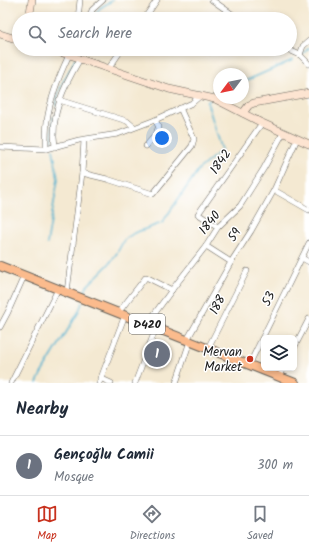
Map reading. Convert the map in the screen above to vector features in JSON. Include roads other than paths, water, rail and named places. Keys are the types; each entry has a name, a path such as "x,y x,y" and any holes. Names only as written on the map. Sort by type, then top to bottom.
{"main road":[{"name":"D420","path":"1,268 67,292 295,383"}],"street":[{"path":"30,12 32,0"},
{"path":"78,0 78,12"},
{"path":"91,12 103,0"},
{"path":"149,12 157,0"},
{"path":"212,0 229,12"},
{"path":"0,34 12,38"},
{"path":"300,56 303,46 309,41"},
{"path":"297,54 309,64"},
{"path":"55,147 54,118 74,56"},
{"path":"46,149 49,110 59,78 74,56"},
{"path":"80,56 169,89 212,98 283,133 309,143"},
{"path":"109,68 117,56"},
{"path":"243,113 249,105 254,103 309,93"},
{"path":"0,146 46,149 118,134 155,120 192,103 200,96"},
{"path":"60,100 127,121 134,127"},
{"path":"82,173 108,179 153,194 192,146 194,139 180,108"},
{"path":"146,146 153,138 159,127 155,120"},
{"name":"1842","path":"218,227 198,214 262,123"},
{"name":"1840","path":"147,324 206,246 218,227 240,206 264,168 283,133"},
{"name":"59","path":"176,383 188,341 231,262 251,231 274,190 297,139"},
{"path":"67,292 82,173 84,140"},
{"path":"274,190 309,210"},
{"name":"53","path":"249,365 309,243"},
{"path":"206,246 231,262"},
{"path":"302,258 309,262"},
{"name":"188","path":"208,348 247,271"},
{"path":"0,327 24,276"},
{"path":"111,383 99,380 121,314 146,277 172,290"},
{"path":"11,383 58,289"},
{"path":"297,342 309,319"},
{"path":"135,383 156,328"},
{"path":"279,376 282,371"}],"waterway":[{"path":"97,12 100,8 113,0"},
{"path":"301,55 309,48"},
{"path":"56,106 58,94 76,58"},
{"path":"249,79 293,60"},
{"path":"84,295 87,286 109,264 124,240 134,233 162,223 199,169 222,150 207,102 210,100"},
{"path":"52,143 53,117"},
{"path":"47,244 58,179 53,149"},
{"path":"37,383 78,313 82,303"}],"place":[{"name":"Gençoğlu Camii","path":"157,354"},
{"name":"Mervan Market","path":"250,359"}]}
